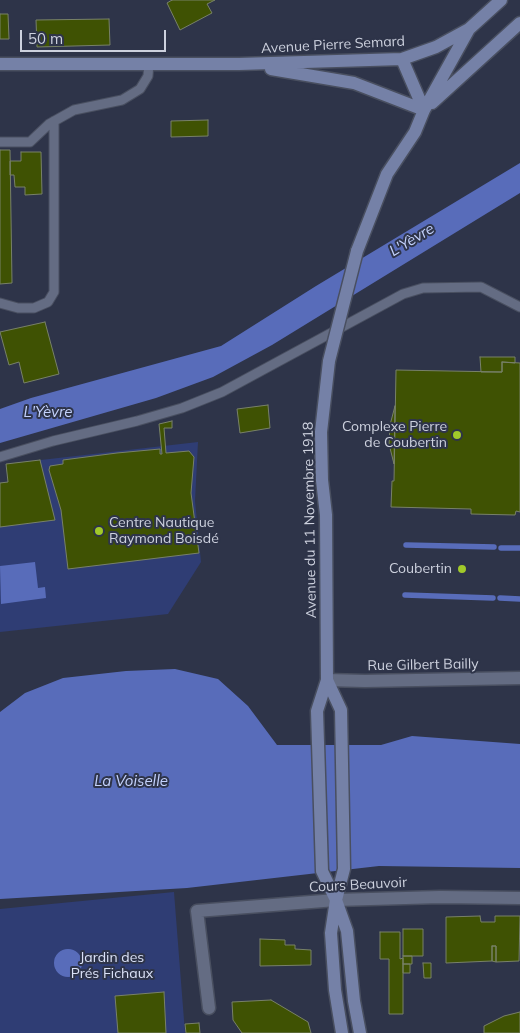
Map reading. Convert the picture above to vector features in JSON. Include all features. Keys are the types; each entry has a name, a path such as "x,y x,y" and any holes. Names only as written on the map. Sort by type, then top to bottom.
{"main road":[{"name":"Avenue Pierre Semard","path":"0,64 238,64 402,59 436,47 469,29 501,0"},
{"path":"402,59 424,110 520,23"},
{"name":"Avenue du 11 Novembre 1918","path":"360,1033 346,932 336,900 322,871 317,711 327,680 326,515 322,480 321,432 328,361 356,251 387,174 414,132 424,110 469,29"},
{"name":"Avenue Pierre Semard","path":"238,64 354,83 424,110"},
{"name":"Avenue du 11 Novembre 1918","path":"327,680 341,710 344,869 330,933 335,990 342,1033"}],"street":[{"name":"Rue Gilbert Bailly","path":"327,680 520,678"},
{"name":"Cours Beauvoir","path":"209,1008 197,911 336,900 440,897 520,898"}],"lane":[{"path":"0,142 30,142 49,124 74,110 122,100 140,89 148,76 149,63"},
{"path":"0,303 18,308 34,308 48,302 54,292 54,121"},
{"path":"0,457 53,441 182,408 222,392 403,294 423,288 481,287 520,307"}],"green space":[{"name":"Centre Nautique Raymond Boisdé","path":"198,442 195,501 201,562 168,614 0,632 0,483 8,482 6,464"},
{"name":"Jardin des Prés Fichaux","path":"174,892 185,1033 0,1033 0,909"}],"water":[{"name":"L'Yèvre","path":"520,163 520,193 272,345 213,377 156,398 0,443 0,409 31,398 221,346 316,286"},
{"path":"35,562 38,588 45,587 46,598 1,604 0,566"},
{"name":"La Voiselle","path":"175,669 218,679 248,706 277,745 381,745 412,736 520,744 520,868 379,866 187,888 0,899 0,712 25,693 63,678 126,671"},
{"path":"68,949 78,953 82,963 78,973 68,977 58,973 54,963 58,953"}],"building":[{"path":"172,0 215,0 207,4 212,13 180,30 167,3"},
{"path":"0,14 8,14 9,39 0,39"},
{"path":"109,19 110,45 37,47 36,20"},
{"path":"208,120 208,136 171,137 171,121"},
{"path":"0,150 10,150 12,283 0,284"},
{"path":"21,152 41,152 42,194 25,195 25,187 15,187 14,175 10,175 10,161 21,161"},
{"path":"45,322 59,374 24,383 19,362 9,365 0,332"},
{"path":"480,357 515,357 515,363 502,362 502,372 481,372"},
{"name":"Complexe Pierre de Coubertin","path":"502,362 520,363 520,512 516,511 515,515 471,514 471,509 391,507 392,481 394,481 396,370 502,372"},
{"path":"268,405 270,428 240,433 237,409"},
{"path":"395,406 394,464 389,444 390,425"},
{"path":"172,421 172,428 164,428 166,453 189,451 194,457 191,493 199,553 68,569 61,510 49,470 50,466 63,464 63,460 117,453 160,449 160,454 162,454 159,424"},
{"path":"40,460 55,520 0,527 0,483 8,482 6,464"},
{"path":"480,916 481,922 495,922 495,916 520,916 519,961 496,962 496,946 492,946 492,961 446,963 446,917"},
{"path":"403,929 423,929 423,956 403,956"},
{"path":"380,932 400,932 400,959 403,958 403,1014 389,1014 389,959 380,959"},
{"path":"260,939 285,940 285,945 295,945 295,949 311,950 311,965 260,966"},
{"path":"492,946 496,946 496,962 492,961"},
{"path":"403,956 412,956 412,964 403,964"},
{"path":"423,963 431,963 431,978 424,978"},
{"path":"403,964 410,964 410,973 403,973"},
{"path":"164,992 166,1033 118,1033 115,996"},
{"path":"271,1000 308,1022 311,1033 242,1033 233,1020 232,1002"},
{"path":"520,1012 520,1033 484,1033 484,1026 504,1016"},
{"path":"199,1023 200,1033 186,1033 185,1024"}],"waterway":[{"path":"406,545 494,547"},
{"path":"501,548 520,548"},
{"path":"405,595 493,598"},
{"path":"500,598 520,599"}],"place":[{"name":"Complexe Pierre de Coubertin","path":"457,435"},
{"name":"Centre Nautique Raymond Boisdé","path":"99,531"},
{"name":"Coubertin","path":"462,569"}]}
